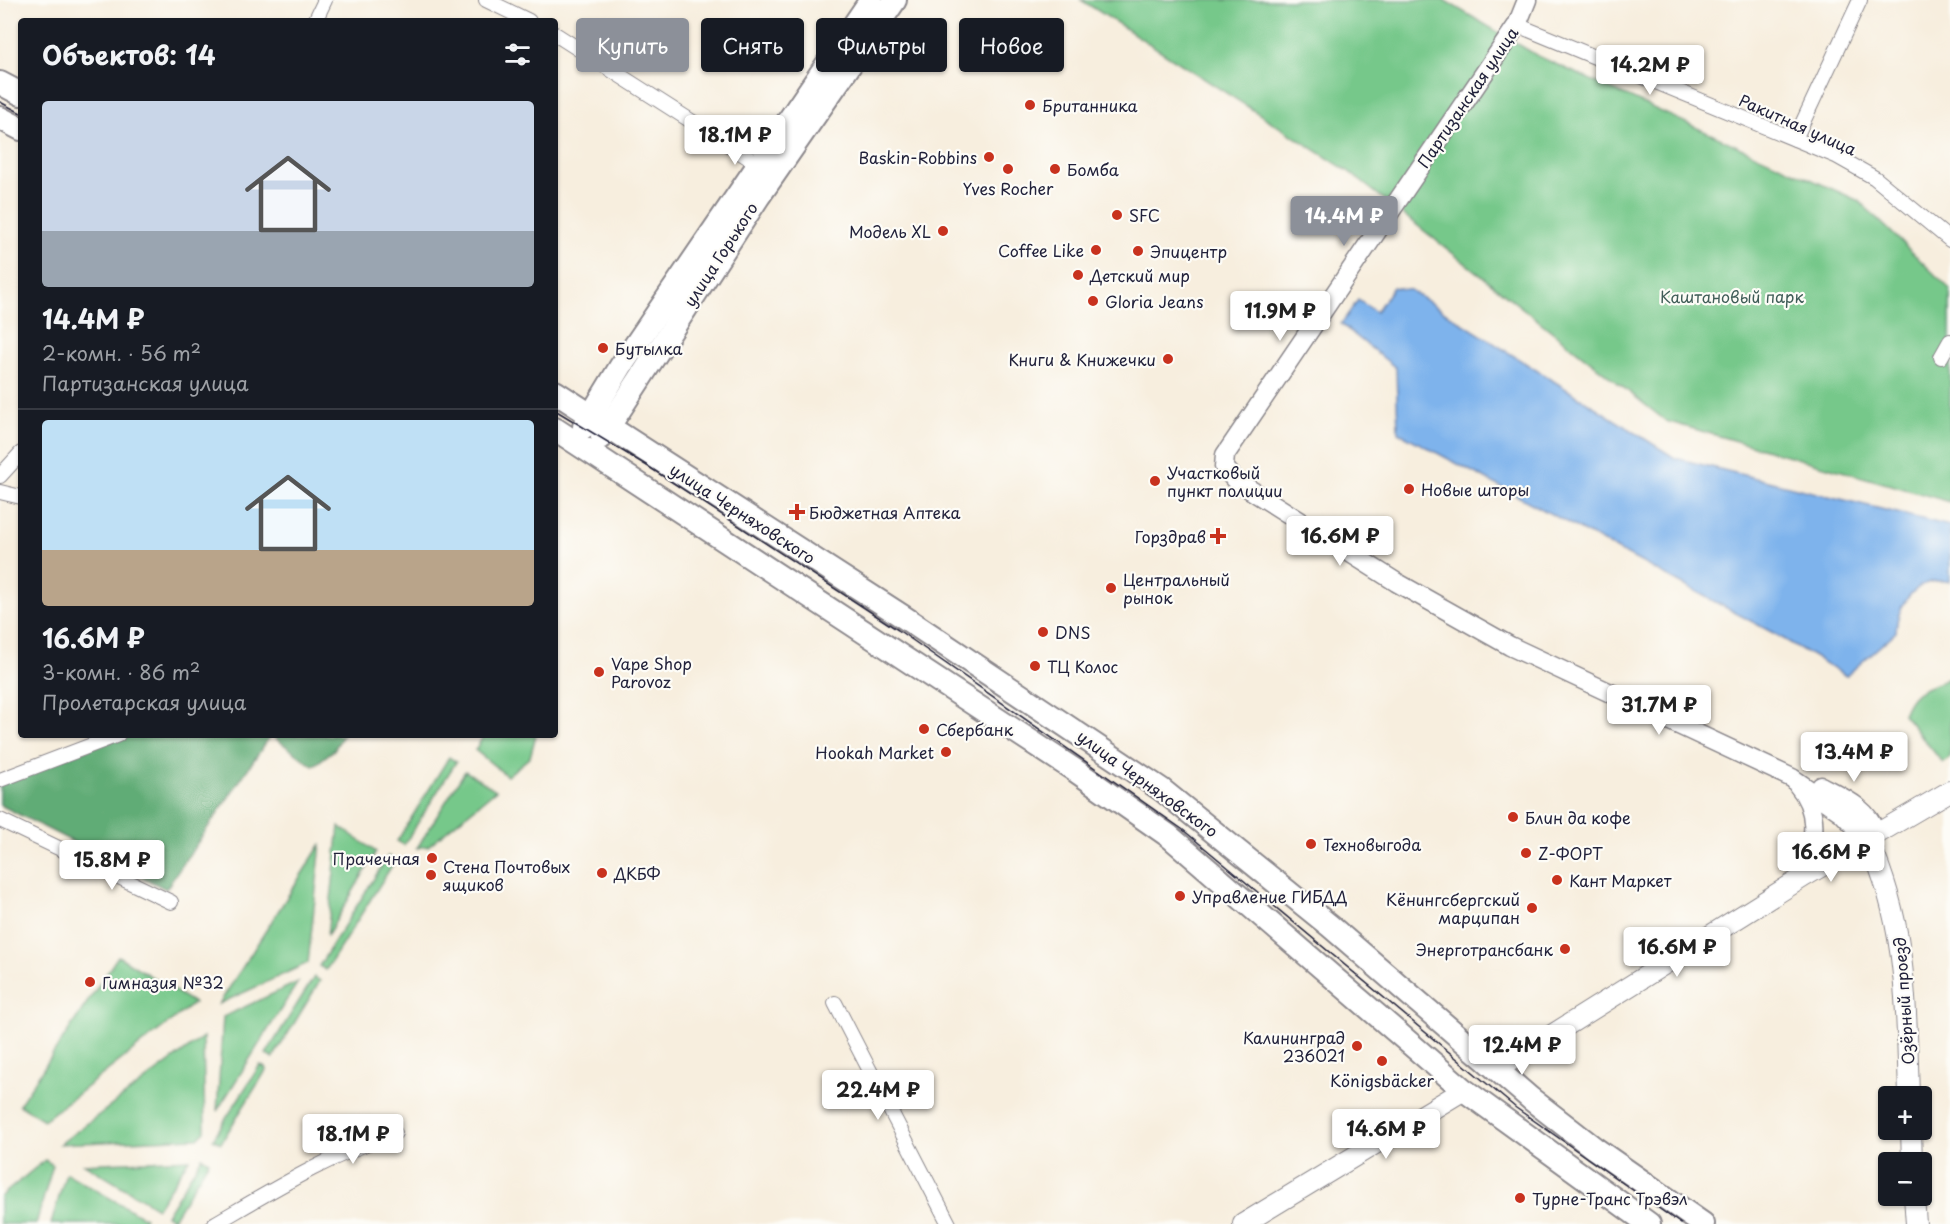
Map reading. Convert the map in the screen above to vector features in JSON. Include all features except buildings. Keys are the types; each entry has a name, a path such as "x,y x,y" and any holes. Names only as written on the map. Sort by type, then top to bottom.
{"main road":[{"name":"улица Горького","path":"766,169 871,0"},
{"name":"улица Горького","path":"584,446 600,420 616,373 766,169 895,0"},
{"path":"0,83 18,92"},
{"path":"0,118 18,127"},
{"name":"улица Черняховского","path":"558,394 1094,742 1220,835 1330,926 1496,1070 1594,1148 1703,1224"},
{"name":"улица Черняховского","path":"558,431 1076,771 1169,836 1464,1090 1649,1224"},
{"path":"1243,1224 1464,1090 1805,876 1950,791"},
{"name":"Озёрный проезд","path":"1873,837 1877,860 1897,921 1905,984 1909,1086"},
{"path":"1305,955 1330,926"},
{"path":"1915,1206 1916,1224"}],"street":[{"path":"316,18 325,0"},
{"path":"486,0 523,18"},
{"name":"Партизанская улица","path":"1527,0 1517,25 1241,430 1224,460 1224,468 1235,480 1396,582 1541,662 1792,778"},
{"path":"1795,139 1860,0"},
{"name":"Ракитная улица","path":"1517,25 1836,156 1875,178 1950,240"},
{"path":"558,36 766,169"},
{"path":"1941,357 1950,341"},
{"path":"0,476 18,456"},
{"path":"0,492 18,496"},
{"path":"0,780 110,738"},
{"path":"1792,778 1873,837"},
{"path":"1792,778 1809,803 1815,825 1805,876"},
{"path":"0,820 171,902"},
{"path":"835,1003 949,1224"},
{"path":"214,1224 302,1173 357,1146 395,1133"}],"green space":[{"name":"Каштановый парк","path":"1081,0 1444,0 1538,56 1859,201 1950,289 1950,502 1666,421 1348,171"},
{"path":"1950,677 1950,758 1943,763 1903,714 1917,693"},
{"path":"118,738 269,738 166,889 0,805 0,781"},
{"path":"275,738 341,738 334,750 313,766"},
{"path":"482,738 535,738 530,757 507,776 475,750"},
{"path":"449,757 456,762 404,845 397,841"},
{"path":"465,771 496,790 428,846 417,848"},
{"path":"339,826 376,852 327,936"},
{"path":"321,844 308,963 219,1004"},
{"path":"388,856 395,861 326,970 319,966"},
{"path":"118,956 194,1003 44,1120 19,1105"},
{"path":"314,977 320,981 273,1058 266,1054"},
{"path":"298,982 217,1111 223,1017"},
{"path":"203,1037 205,1131 198,1138 60,1144"},
{"path":"260,1065 267,1069 221,1143 213,1139"},
{"path":"202,1157 209,1161 173,1219 166,1215"},
{"path":"189,1159 157,1208 84,1164"},
{"path":"45,1160 53,1165 36,1224 0,1224 0,1197"},
{"path":"66,1173 145,1218 142,1224 51,1224"}],"water":[{"path":"1393,287 1410,290 1675,458 1950,526 1950,582 1928,583 1911,594 1900,611 1896,632 1846,676 1777,635 1398,432 1396,368 1341,324 1358,300 1376,312"}],"tram line":[{"path":"0,102 18,111"},
{"path":"558,412 649,467 898,630 1182,829 1516,1108 1681,1224"}],"place":[{"name":"Британника","path":"1030,105"},
{"name":"Baskin-Robbins","path":"989,157"},
{"name":"Yves Rocher","path":"1008,169"},
{"name":"Бомба","path":"1055,169"},
{"name":"SFC","path":"1117,215"},
{"name":"Модель XL","path":"943,231"},
{"name":"Coffee Like","path":"1096,250"},
{"name":"Эпицентр","path":"1138,251"},
{"name":"Детский мир","path":"1078,275"},
{"name":"Gloria Jeans","path":"1093,301"},
{"name":"Бутылка","path":"603,348"},
{"name":"Книги & Книжечки","path":"1168,359"},
{"name":"Участковый пункт полиции","path":"1155,481"},
{"name":"Новые шторы","path":"1409,489"},
{"name":"Бюджетная Аптека","path":"797,512"},
{"name":"Горздрав","path":"1218,536"},
{"name":"Центральный рынок","path":"1111,588"},
{"name":"DNS","path":"1043,632"},
{"name":"ТЦ Колос","path":"1035,666"},
{"name":"Vape Shop Parovoz","path":"599,672"},
{"name":"Сбербанк","path":"924,729"},
{"name":"Hookah Market","path":"946,752"},
{"name":"Блин да кофе","path":"1513,817"},
{"name":"Техновыгода","path":"1311,844"},
{"name":"Z-ФОРТ","path":"1526,853"},
{"name":"Прачечная","path":"432,858"},
{"name":"ДКБФ","path":"602,873"},
{"name":"Стена Почтовых ящиков","path":"431,875"},
{"name":"Кант Маркет","path":"1557,880"},
{"name":"Управление ГИБДД","path":"1180,896"},
{"name":"Кёнингсбергский марципан","path":"1532,908"},
{"name":"Энерготрансбанк","path":"1565,949"},
{"name":"Гимназия №32","path":"90,982"},
{"name":"Калининград 236021","path":"1357,1046"},
{"name":"Königsbäcker","path":"1382,1061"},
{"name":"Турне-Транс Трэвэл","path":"1520,1198"}]}
